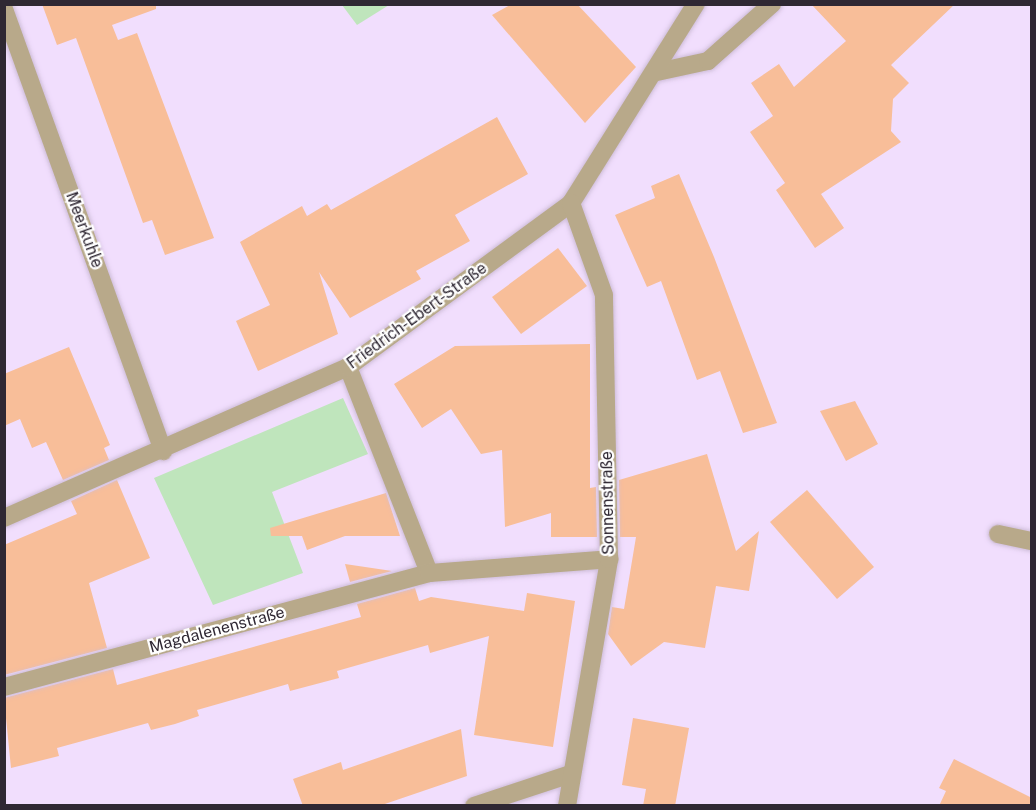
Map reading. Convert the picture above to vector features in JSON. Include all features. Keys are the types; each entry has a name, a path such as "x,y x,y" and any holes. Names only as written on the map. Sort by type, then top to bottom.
{"street":[{"name":"Friedrich-Ebert-Straße","path":"4,518 163,451 348,367 572,203 657,72 696,4"},
{"path":"657,72 708,61 772,4"},
{"name":"Meerkuhle","path":"4,9 163,451"},
{"name":"Sonnenstraße","path":"567,806 609,558 604,296 572,203"},
{"path":"348,367 429,573"},
{"path":"998,534 1032,541"},
{"name":"Magdalenenstraße","path":"4,687 429,573 609,558"},
{"path":"474,806 572,774"}],"green space":[{"path":"342,5 389,5 357,25"},
{"path":"343,398 368,454 272,492 303,573 213,605 154,478"}],"building":[{"path":"42,4 156,4 156,9 112,25 118,40 137,33 214,238 165,255 152,220 143,223 76,38 57,45"},
{"path":"512,4 577,4 636,67 585,123 492,15"},
{"path":"811,4 955,4 891,65 909,83 893,99 891,131 901,142 821,194 844,228 815,248 776,190 785,183 750,132 773,116 751,83 779,64 794,87 846,41"},
{"path":"497,117 528,174 455,215 470,241 416,271 421,279 350,318 319,272 338,334 258,371 236,321 270,305 240,242 302,206 307,216 327,204 331,210"},
{"path":"679,174 714,257 777,423 743,433 720,371 697,380 661,281 647,287 615,215 655,198 651,186"},
{"path":"558,248 587,286 521,334 492,297"},
{"path":"590,344 590,488 596,487 597,537 551,537 551,513 505,527 502,450 481,454 451,409 422,428 394,384 455,346"},
{"path":"69,347 110,445 104,448 109,460 63,480 46,442 32,448 20,419 4,426 4,374"},
{"path":"855,401 878,444 846,461 820,411"},
{"path":"707,454 736,551 759,531 749,591 716,586 705,648 664,642 631,666 608,634 612,607 624,609 636,537 620,537 619,480"},
{"path":"117,480 150,558 89,583 107,648 4,675 4,545 77,514 71,501"},
{"path":"807,490 874,567 837,599 770,522"},
{"path":"386,493 400,536 345,536 307,550 302,536 271,536 270,528"},
{"path":"345,564 392,571 350,582"},
{"path":"415,588 419,601 431,597 524,611 527,593 575,601 553,747 474,735 489,636 430,653 428,645 337,671 339,678 290,691 288,684 197,710 199,716 175,724 151,730 148,723 57,748 59,756 11,768 4,698 113,669 117,685 361,617 357,604"},
{"path":"633,718 689,728 675,806 643,806 646,789 622,785"},
{"path":"461,729 467,776 379,806 303,806 293,779 341,762 343,770"},
{"path":"954,759 1032,798 1032,806 939,806 946,791 939,788"}]}
